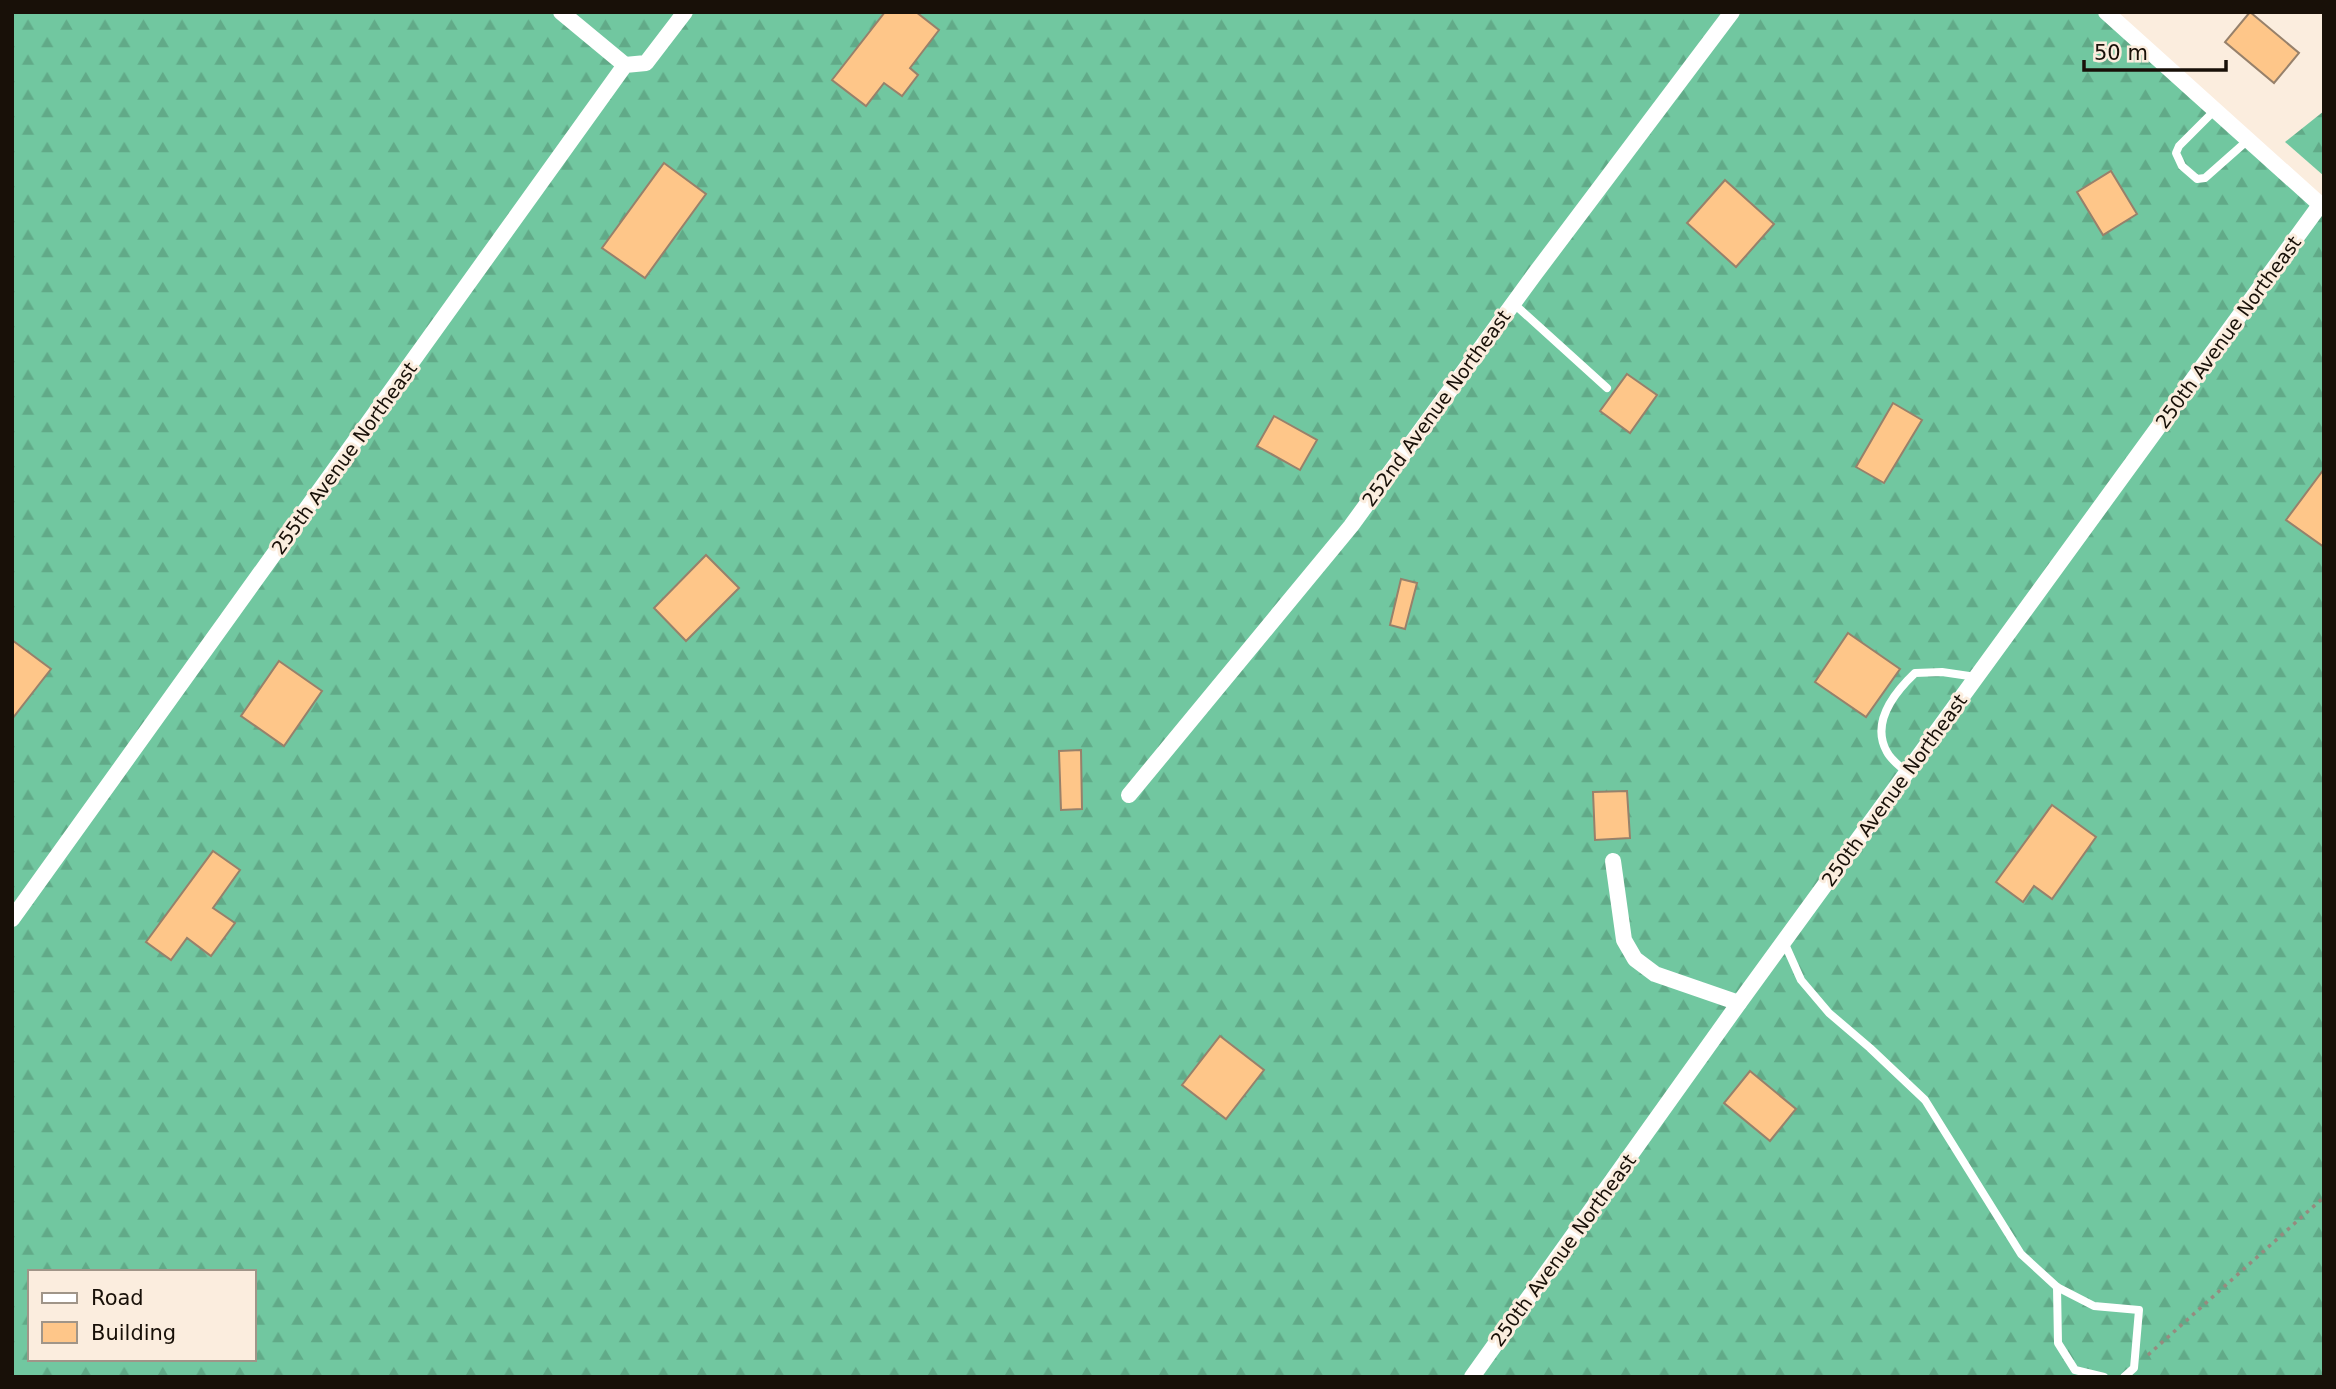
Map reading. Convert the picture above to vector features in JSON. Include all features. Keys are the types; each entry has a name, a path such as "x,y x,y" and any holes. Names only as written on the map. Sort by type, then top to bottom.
{"street":[{"path":"561,12 625,65 646,63 685,12"},
{"name":"252nd Avenue Northeast","path":"1129,795 1351,526 1513,303 1732,12"},
{"path":"2106,12 2322,207"},
{"name":"255th Avenue Northeast","path":"12,919 625,65"},
{"name":"250th Avenue Northeast","path":"1472,1377 1739,1003 2322,207"},
{"path":"1613,861 1624,940 1635,959 1655,974 1739,1003"}],"lane":[{"path":"2215,110 2179,146 2176,153 2182,166 2197,179 2205,178 2248,140"},
{"path":"1513,303 1607,388"},
{"path":"1907,773 1888,754 1882,742 1885,709 1898,689 1915,673 1942,672 1976,677"},
{"path":"1784,942 1801,980 1829,1013 1925,1100 2021,1254 2057,1287 2094,1306 2139,1310 2134,1368 2124,1377"},
{"path":"2057,1287 2059,1343 2076,1370 2104,1377"}],"path":[{"path":"2134,1368 2324,1198"}],"green space":[{"path":"12,12 2106,12 2324,208 2324,1377 12,1377"},
{"path":"2324,111 2324,176 2285,142"}],"building":[{"path":"885,12 916,12 939,30 910,68 918,75 902,96 884,83 866,106 832,80"},
{"path":"2250,12 2299,53 2274,83 2225,42"},
{"path":"664,163 706,194 645,278 602,248"},
{"path":"2111,171 2137,214 2103,235 2077,192"},
{"path":"1725,180 1774,224 1736,267 1687,223"},
{"path":"1627,374 1657,395 1630,433 1600,411"},
{"path":"1893,403 1922,420 1884,483 1856,467"},
{"path":"1274,416 1317,440 1300,470 1257,446"},
{"path":"2324,469 2324,547 2286,520"},
{"path":"706,555 739,588 686,641 654,608"},
{"path":"1401,579 1417,583 1405,629 1390,625"},
{"path":"1848,633 1900,669 1866,717 1815,682"},
{"path":"12,640 51,669 12,719"},
{"path":"279,661 322,691 284,746 241,716"},
{"path":"1081,750 1082,809 1061,810 1059,751"},
{"path":"1627,791 1630,838 1595,840 1593,792"},
{"path":"2052,805 2096,837 2052,899 2034,886 2023,902 1996,882"},
{"path":"213,851 240,870 213,908 235,923 211,956 187,938 171,960 146,942"},
{"path":"1220,1036 1264,1070 1226,1119 1182,1085"},
{"path":"1750,1071 1796,1109 1770,1141 1724,1103"}]}
